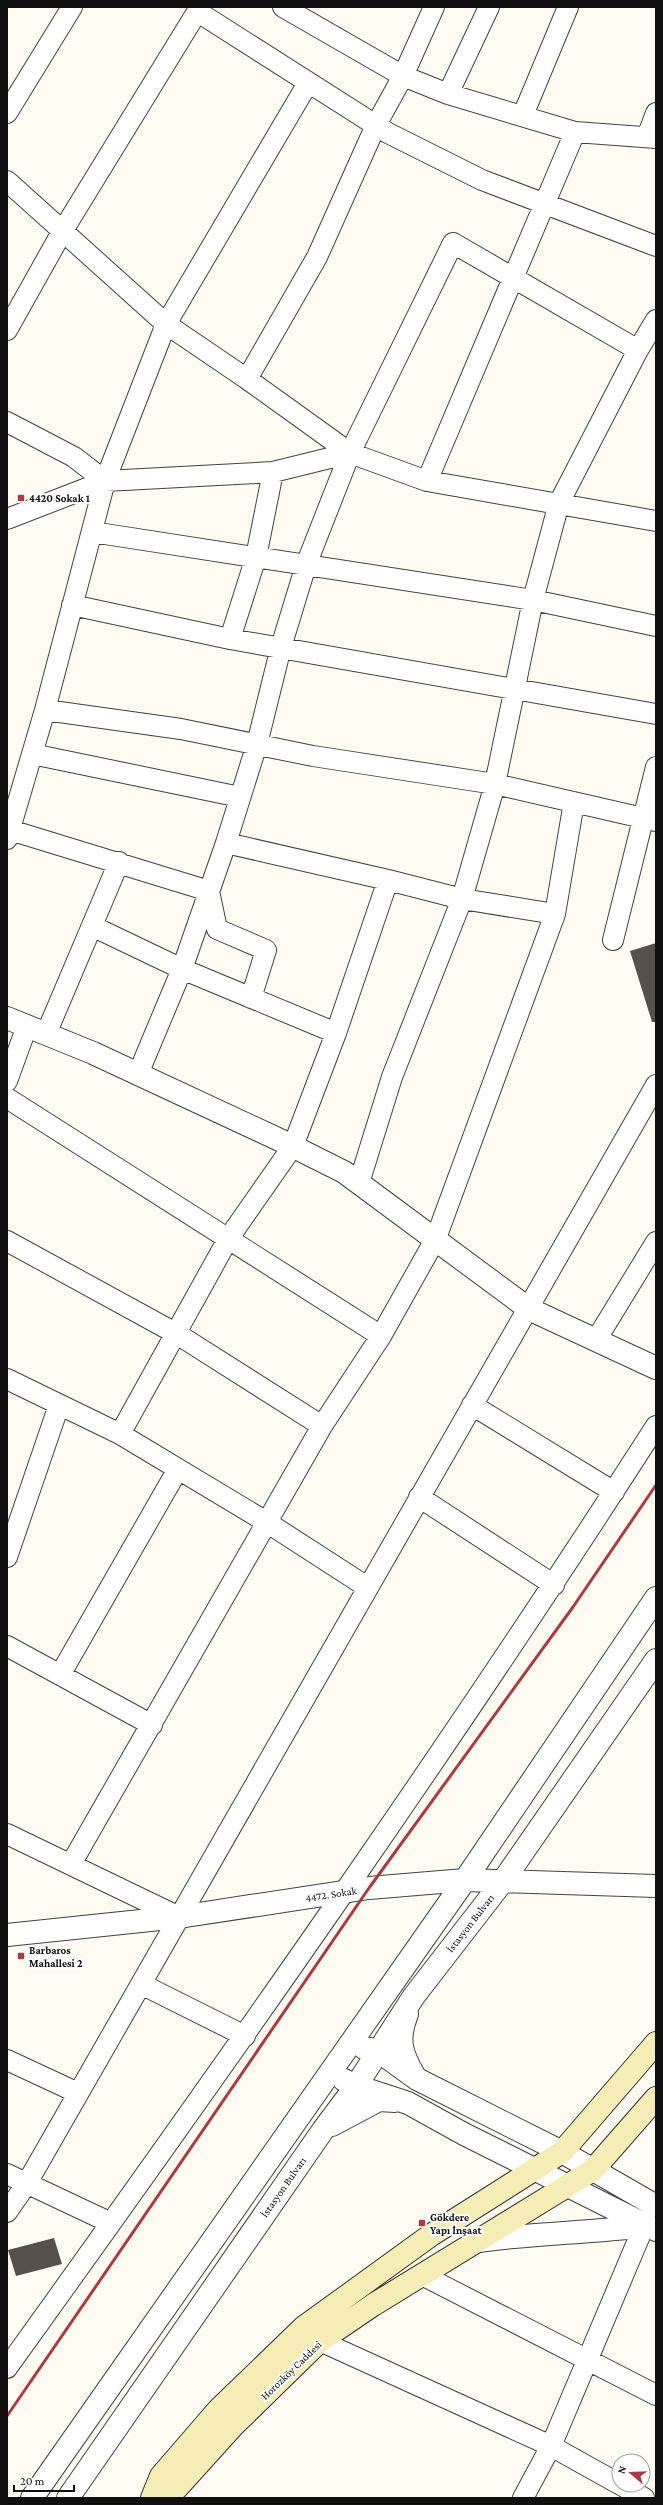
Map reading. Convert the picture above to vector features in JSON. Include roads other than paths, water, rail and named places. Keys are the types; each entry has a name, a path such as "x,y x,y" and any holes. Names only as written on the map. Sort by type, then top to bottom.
{"main road":[{"path":"152,2498 161,2476 218,2410 304,2327 431,2235 536,2170 562,2152 656,2043"},
{"name":"Horozköy Caddesi","path":"164,2498 177,2488 233,2426 320,2341 422,2275 593,2170 656,2098"}],"street":[{"path":"7,113 72,7"},
{"path":"283,7 403,76 448,94 523,115 575,132 651,137 656,113"},
{"path":"247,379 317,257 376,125 403,76 434,7"},
{"path":"448,94 489,7"},
{"path":"523,115 568,7"},
{"path":"7,330 62,232 199,10 308,83 376,125 482,180 656,246"},
{"path":"209,891 119,862 8,835 45,710 105,481 166,324 308,83"},
{"path":"427,481 575,132"},
{"path":"7,181 166,324 247,379 350,453 427,481 656,521"},
{"path":"138,1074 182,969 226,843 257,744 281,647 306,565 350,453 453,243 638,350"},
{"path":"359,1183 392,1077 462,899 495,784 534,600 559,503 638,350 656,320"},
{"path":"7,422 74,457 105,481"},
{"path":"7,519 105,481 273,472 350,453"},
{"path":"230,639 256,556 273,472"},
{"path":"92,532 256,556 534,600 656,626"},
{"path":"72,605 230,639 656,714"},
{"path":"45,710 181,728 313,756 495,784 650,819"},
{"path":"32,754 240,797"},
{"path":"613,940 650,819 656,768"},
{"path":"70,1864 152,1725 322,1426 381,1336 436,1238 555,914 574,802"},
{"path":"226,843 388,880 462,899 555,914"},
{"path":"7,1081 37,1030 92,926 119,862"},
{"path":"120,1434 177,1334 228,1239 293,1146 336,1033 388,880"},
{"path":"209,891 217,929 266,950 251,998"},
{"path":"92,926 182,969 336,1033"},
{"path":"7,1018 138,1074 293,1146 344,1172 436,1238 529,1309 656,1368"},
{"path":"7,2212 27,2183 367,1587 529,1309 656,1085"},
{"path":"7,1098 381,1336"},
{"path":"7,1241 177,1334 322,1426"},
{"path":"596,1340 656,1242"},
{"path":"7,1379 59,1406 120,1434 268,1523 367,1587"},
{"path":"472,1405 614,1492"},
{"path":"8,1550 59,1406"},
{"path":"7,2368 245,2036 554,1585 656,1426"},
{"path":"60,1675 178,1469"},
{"path":"419,1497 554,1585"},
{"path":"32,2498 338,2058 465,1880 656,1598"},
{"path":"7,1646 152,1725"},
{"name":"İstasyon Bulvarı","path":"68,2498 323,2130 356,2086 377,2050 414,1996 503,1881 656,1660"},
{"path":"7,1834 178,1917"},
{"name":"4472. Sokak","path":"7,1935 178,1917 368,1888 465,1880 656,1886"},
{"path":"140,1984 245,2036"},
{"path":"414,1996 403,2023 401,2053 417,2080"},
{"path":"338,2058 357,2046 377,2050 417,2080 562,2152 656,2206"},
{"path":"338,2058 337,2070 345,2081 408,2103 650,2228"},
{"path":"7,2060 78,2093"},
{"path":"323,2130 379,2100 388,2099 408,2103"},
{"path":"7,2174 111,2224"},
{"path":"479,2241 515,2236 650,2228"},
{"path":"523,2498 551,2446 650,2228"},
{"path":"422,2275 656,2395"},
{"path":"320,2341 551,2446 611,2479"}],"railway":[{"path":"7,2416 369,1888 573,1607 656,1485"}],"place":[{"name":"4420 Sokak 1","path":"21,498"},
{"name":"Barbaros Mahallesi 2","path":"21,1956"},
{"name":"Gökdere Yapı İnşaat","path":"422,2223"}]}
